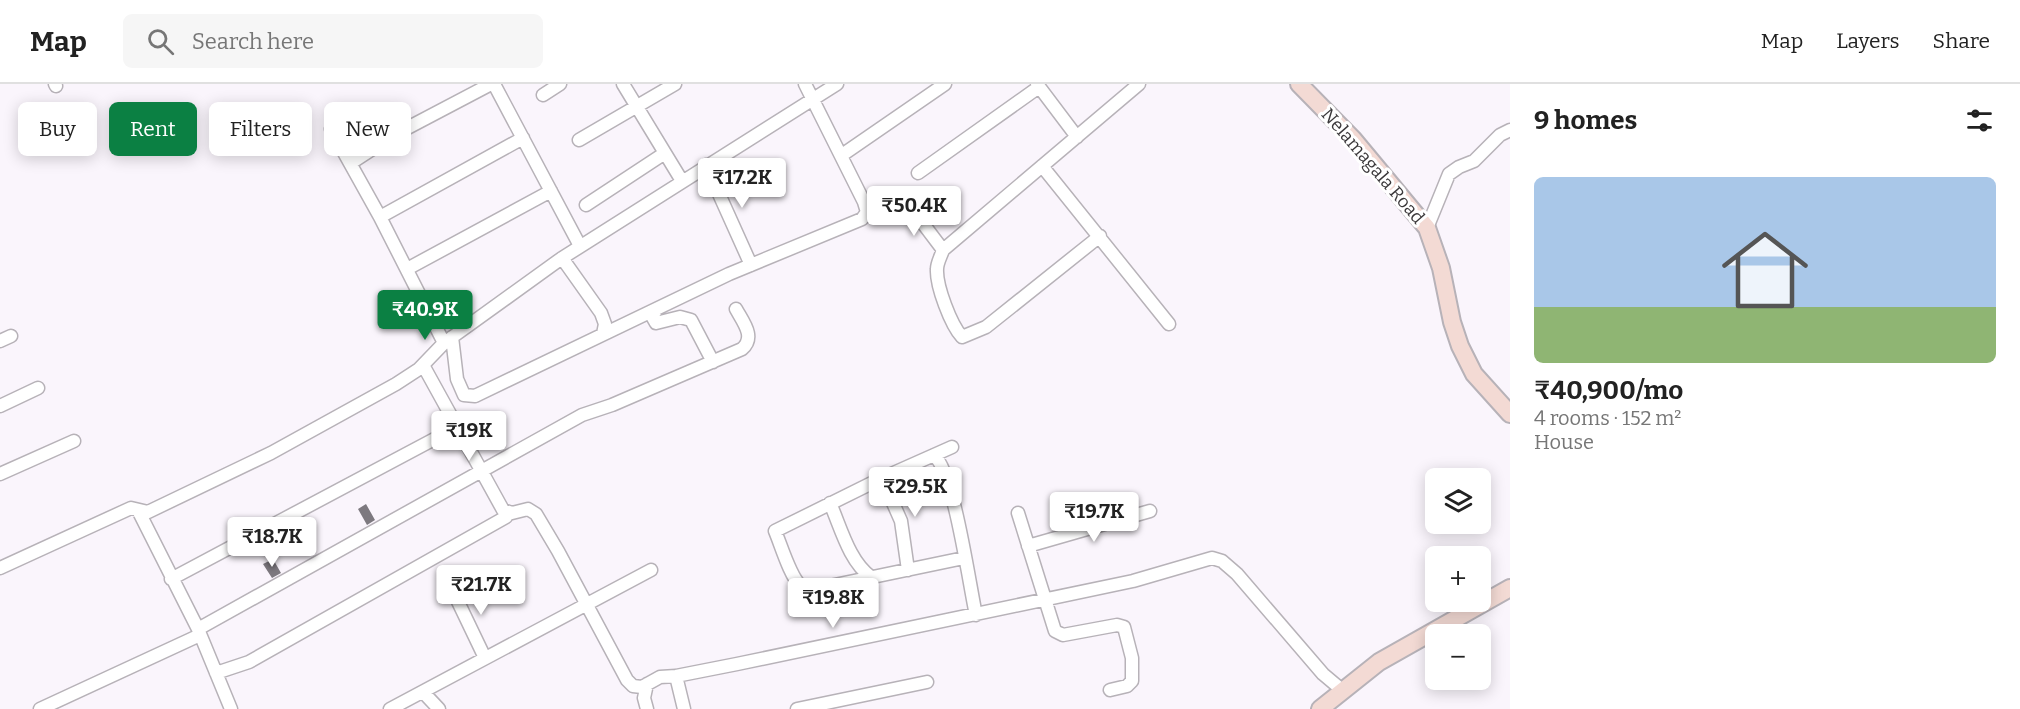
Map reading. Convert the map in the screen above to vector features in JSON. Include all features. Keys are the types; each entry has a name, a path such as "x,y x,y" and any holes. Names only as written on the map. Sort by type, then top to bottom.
{"street":[{"path":"351,163 394,135 493,84 580,246"},
{"path":"543,95 560,84"},
{"path":"623,84 682,181"},
{"path":"579,140 675,84"},
{"path":"805,84 866,205 867,212 864,217"},
{"path":"0,568 131,508 148,512 271,453 396,384 423,365 448,340 562,258 837,84"},
{"path":"842,155 945,84"},
{"path":"1100,236 986,327 962,337 955,329 937,270 943,250 1139,84"},
{"name":"Nelamagala Road","path":"1299,84 1353,139 1427,228 1441,268 1452,322 1460,346 1474,374 1510,414"},
{"path":"918,173 1038,86 1077,137"},
{"path":"1427,228 1449,174 1474,161 1500,135 1510,129"},
{"path":"380,217 523,138"},
{"path":"586,206 665,153"},
{"path":"347,156 448,340 461,392 468,397 475,396 751,265 849,226 886,206"},
{"path":"706,165 751,265"},
{"path":"1042,166 1168,324"},
{"path":"407,269 551,191"},
{"path":"909,205 943,250"},
{"path":"562,258 601,313 605,324 603,334"},
{"path":"658,308 652,316 656,323 680,317 691,320 713,362"},
{"path":"40,709 199,632 590,410 612,405 742,349 748,342 749,334 736,309"},
{"path":"423,365 503,510 508,513 528,509 536,514 627,680 636,687 660,677 676,676 1133,581 1212,558 1217,559 1237,574 1323,674 1342,690"},
{"path":"0,406 38,388"},
{"path":"171,579 457,427"},
{"path":"0,474 74,441"},
{"path":"952,447 882,478 776,530 795,576 803,587 813,589 964,558"},
{"path":"934,455 940,460 947,475 975,615"},
{"path":"882,478 901,521 908,570"},
{"path":"830,503 854,558 859,567 871,577"},
{"path":"138,510 199,632 231,709"},
{"path":"1028,546 1150,511"},
{"path":"216,673 249,662 506,517 508,513"},
{"path":"1018,513 1052,627 1057,633 1063,635 1117,625 1124,627 1132,658 1132,681 1127,686 1110,690"},
{"path":"390,709 651,570"},
{"path":"451,587 485,658"},
{"path":"1320,709 1379,663 1510,588"},
{"path":"676,676 684,709"},
{"path":"797,709 927,682"},
{"path":"647,684 644,698 647,709"},
{"path":"423,692 439,709"}],"building":[{"path":"366,504 375,520 367,525 358,509"},
{"path":"273,559 281,573 272,578 263,564"}]}
